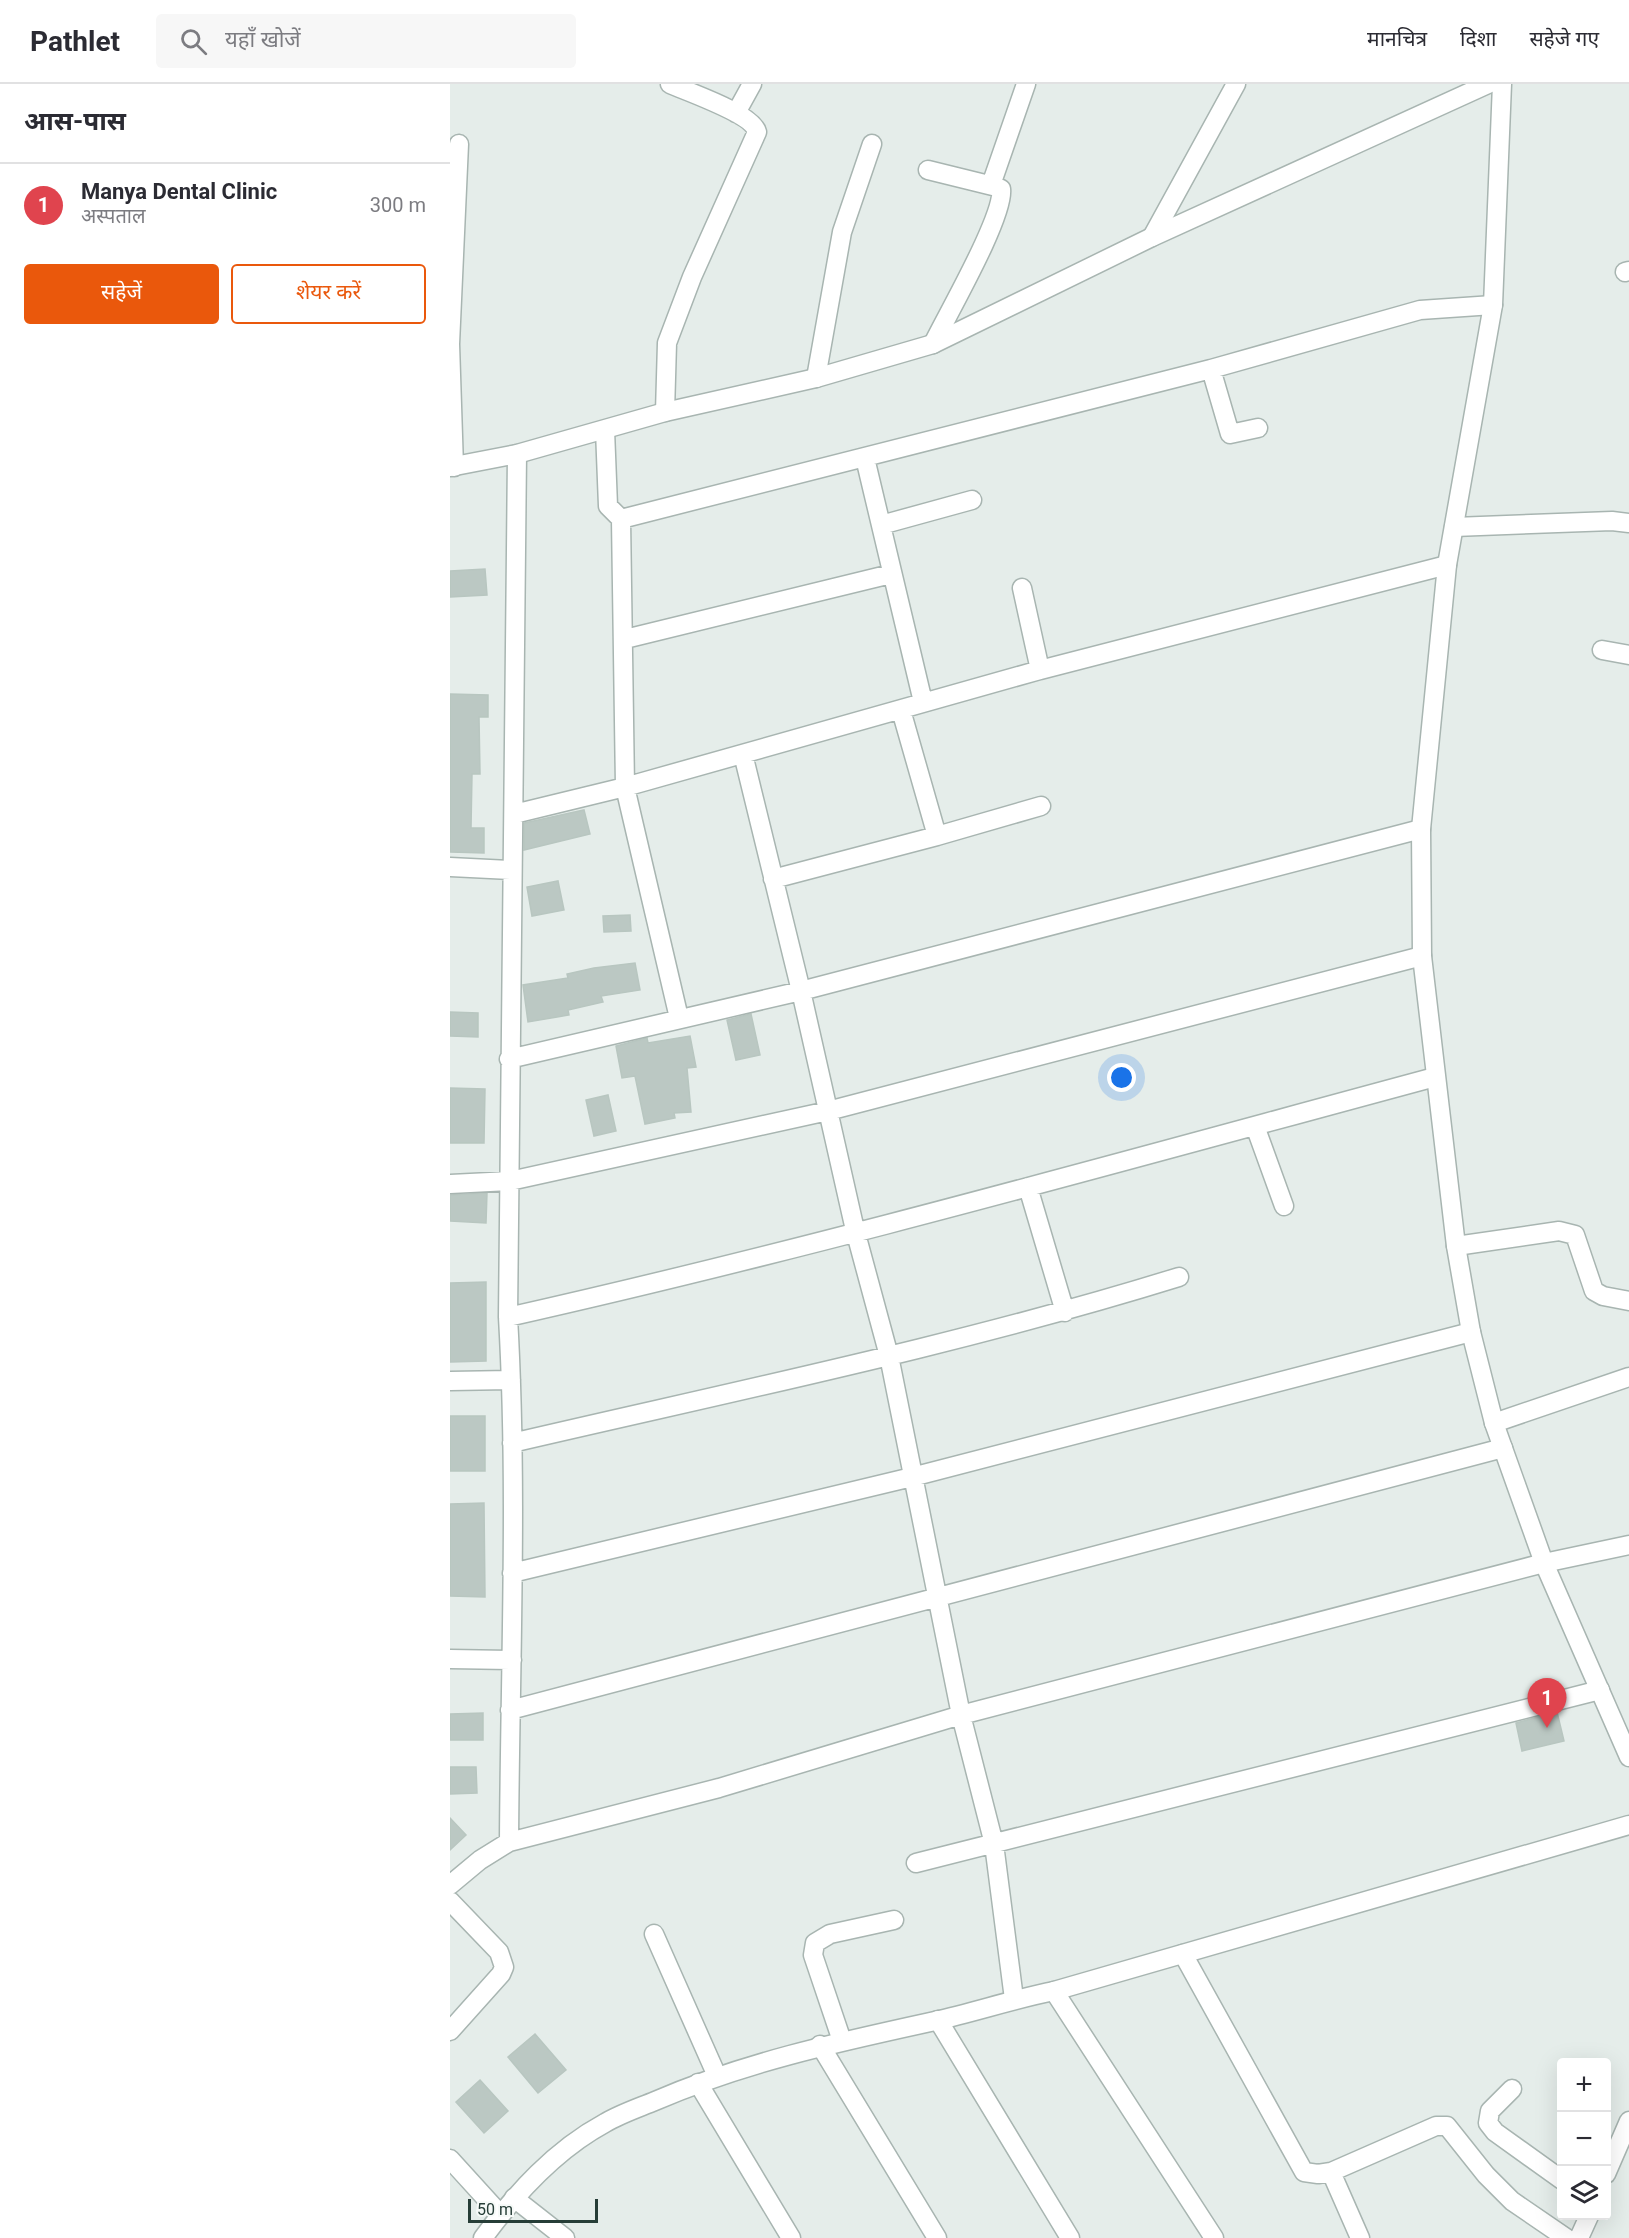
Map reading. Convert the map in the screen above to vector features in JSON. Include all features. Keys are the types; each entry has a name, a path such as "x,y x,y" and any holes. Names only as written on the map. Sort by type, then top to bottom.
{"street":[{"path":"665,412 667,343 692,277 756,135 754,124 736,112 670,84"},
{"path":"736,112 752,84"},
{"path":"991,185 1026,84"},
{"path":"1152,237 1236,84"},
{"path":"459,144 450,344 452,467 517,454 665,412 816,378 933,344 1152,237 1488,84"},
{"path":"1502,84 1493,305 1447,565 1421,829 1422,956 1456,1246 1471,1332 1494,1424 1544,1563 1629,1757"},
{"path":"816,378 842,232 872,144"},
{"path":"928,170 991,185 1001,189 1002,197 989,230 933,344"},
{"path":"621,519 1211,369 1420,310 1493,305"},
{"path":"1211,369 1230,434 1258,428"},
{"path":"605,430 608,506 621,519 625,639 625,787 679,1018"},
{"path":"509,1842 512,1660 512,1380 508,1317 509,1059 517,454"},
{"path":"866,458 891,574 923,702"},
{"path":"881,525 972,500"},
{"path":"1454,528 1612,521 1629,523"},
{"path":"514,814 625,787 1040,670 1447,565"},
{"path":"625,639 891,574"},
{"path":"1022,588 1040,670"},
{"path":"1602,650 1629,655"},
{"path":"901,710 937,836"},
{"path":"743,754 801,991 855,1230 889,1356 961,1715 994,1844 1014,1999"},
{"path":"773,879 1041,806"},
{"path":"509,1059 801,991 1421,829"},
{"path":"450,867 512,870"},
{"path":"450,1184 510,1181 828,1111 1422,956"},
{"path":"508,1317 624,1291 1435,1077"},
{"path":"1255,1126 1284,1206"},
{"path":"1028,1186 1065,1312"},
{"path":"1456,1246 1559,1231 1570,1232 1575,1235 1594,1291 1604,1296 1629,1301"},
{"path":"512,1443 889,1356 1065,1312 1179,1277"},
{"path":"512,1573 912,1477 1471,1332"},
{"path":"1494,1424 1629,1377"},
{"path":"450,1382 512,1380"},
{"path":"510,1710 1503,1448"},
{"path":"450,1885 480,1860 509,1842 719,1788 961,1715 1544,1563 1629,1545"},
{"path":"450,1659 512,1660"},
{"path":"916,1863 1600,1690"},
{"path":"483,2238 500,2214 547,2164 604,2123 717,2076 820,2045 938,2020 1014,1999 1054,1991 1629,1825"},
{"path":"450,1901 499,1952 504,1967 501,1974 450,2031"},
{"path":"842,2041 813,1955 815,1943 830,1934 894,1920"},
{"path":"654,1934 717,2076"},
{"path":"1183,1954 1299,2166 1309,2174 1331,2172 1436,2126 1448,2126 1486,2175 1512,2201 1566,2238"},
{"path":"1054,1991 1214,2238"},
{"path":"938,2020 1070,2238"},
{"path":"820,2045 937,2238"},
{"path":"698,2083 791,2238"},
{"path":"1512,2089 1490,2111 1488,2122 1495,2132 1557,2176"},
{"path":"1609,2166 1629,2121"},
{"path":"450,2159 500,2214"},
{"path":"1331,2172 1360,2238"},
{"path":"514,2198 565,2238"},
{"path":"1579,2238 1587,2220"}],"building":[{"path":"485,569 487,595 450,597 450,571"},
{"path":"450,694 488,695 488,717 479,717 480,774 472,774 471,828 484,828 484,853 450,852"},
{"path":"584,810 590,834 524,850 524,823"},
{"path":"558,881 564,910 532,916 527,887"},
{"path":"630,915 631,931 604,932 603,916"},
{"path":"635,963 640,990 601,996 603,1002 568,1010 569,1015 528,1022 523,985 568,978 567,974 594,968"},
{"path":"450,1012 478,1013 478,1037 450,1036"},
{"path":"751,1014 760,1055 736,1060 727,1020"},
{"path":"690,1036 696,1067 687,1068 691,1112 674,1113 675,1118 645,1124 635,1076 622,1078 616,1046 647,1038 648,1043"},
{"path":"450,1088 485,1089 484,1143 450,1143"},
{"path":"608,1095 616,1131 594,1136 586,1100"},
{"path":"487,1193 486,1223 450,1221 450,1195"},
{"path":"486,1282 486,1361 450,1362 450,1283"},
{"path":"450,1416 485,1416 485,1471 450,1471"},
{"path":"484,1503 485,1597 450,1596 450,1504"},
{"path":"1557,1712 1564,1741 1522,1751 1516,1723"},
{"path":"483,1713 483,1740 450,1740 450,1714"},
{"path":"450,1767 476,1767 477,1793 450,1794"},
{"path":"450,1818 466,1835 450,1850"},
{"path":"535,2034 566,2070 538,2093 508,2057"},
{"path":"480,2080 508,2111 484,2133 456,2102"}],"place":[{"name":"Manya Dental Clinic","path":"1547,1728"}]}
